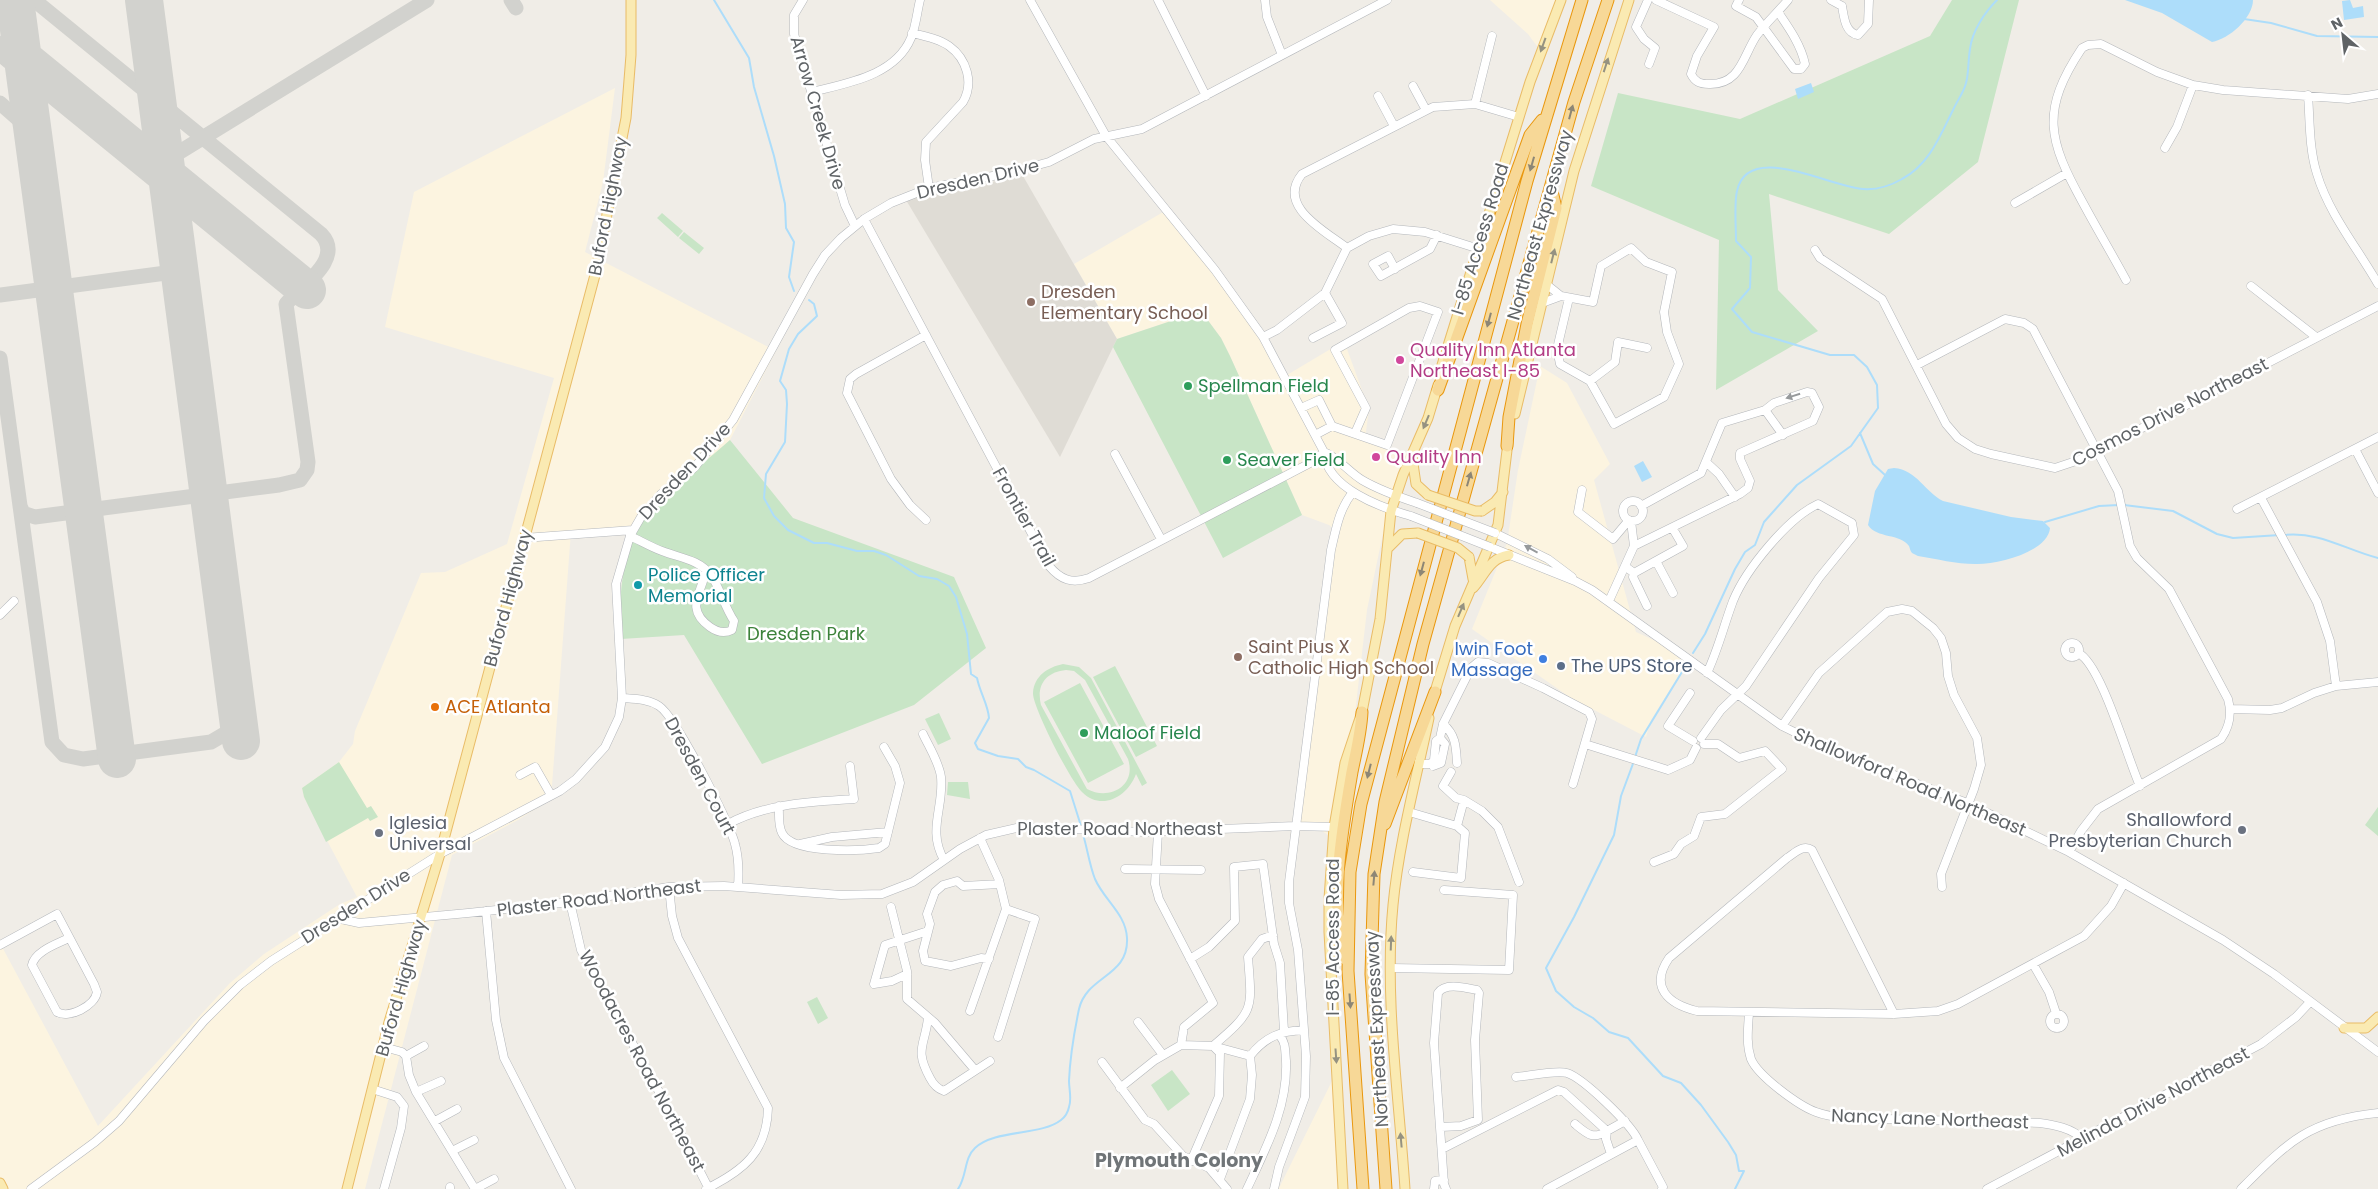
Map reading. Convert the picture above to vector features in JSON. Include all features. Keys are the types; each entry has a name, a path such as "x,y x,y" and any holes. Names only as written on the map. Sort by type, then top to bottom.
{"highway":[{"name":"Northeast Expressway","path":"1362,1189 1348,971 1350,872 1361,804 1545,117 1582,0"},
{"name":"Northeast Expressway","path":"1386,1189 1370,974 1373,896 1379,837 1389,782 1423,644 1574,102 1608,0"},
{"path":"1438,390 1530,135 1545,117"},
{"path":"1507,446 1509,417 1527,324 1556,208 1551,186"},
{"path":"1379,837 1396,800 1435,692"},
{"path":"1348,971 1340,940 1340,856 1352,772 1361,731 1362,712"}],"main road":[{"name":"Buford Highway","path":"347,1189 372,1089 440,854 524,538 544,473 595,276 626,118 631,55 631,0"},
{"name":"I-85 Access Road","path":"1343,1189 1329,932 1330,867 1334,827 1345,764 1362,712 1380,619 1391,510 1395,495 1438,390 1440,372 1476,248 1560,0"},
{"path":"1405,1189 1391,968 1393,906 1409,812 1435,692 1454,626 1473,579 1490,547 1495,533 1500,514 1507,446 1574,171 1629,0"},
{"path":"1412,454 1416,484 1428,495 1475,511 1482,511 1495,502 1503,492"},
{"path":"1387,549 1402,534 1418,533 1458,548 1469,557 1473,579"},
{"path":"1468,594 1491,563 1498,558 1509,555"},
{"path":"2344,1028 2366,1028 2378,1016"},
{"path":"0,1183 3,1189"}],"street":[{"name":"Arrow Creek Drive","path":"803,0 794,15 793,24 845,205 855,226"},
{"path":"812,92 867,76 888,66 904,51 912,33 920,0"},
{"name":"Shallowford Road Northeast","path":"1030,0 1106,136 1215,270 1262,337 1324,452 1324,459 1331,471 1353,492 1391,510 1411,516 1575,580"},
{"path":"1158,0 1206,96"},
{"path":"1265,0 1267,17 1282,55"},
{"name":"Dresden Drive","path":"31,1189 99,1139 119,1121 204,1021 240,986 290,947 440,854 551,796 585,771 604,747 619,716 622,698 616,584 632,533 661,494 694,468 721,438 733,420 825,255 855,226 891,203 929,188 1014,172 1057,158 1094,138 1142,128 1387,0"},
{"path":"1648,0 1636,27 1644,39 1655,48 1649,64"},
{"path":"1656,0 1714,27 1692,68 1691,74 1694,80 1702,84 1714,84 1736,74 1752,43 1764,26 1788,0"},
{"path":"1739,0 1736,6 1756,18 1764,26 1794,69 1801,69 1805,64 1803,56 1778,12"},
{"path":"1831,0 1842,6 1848,30 1852,34 1858,35 1868,24 1869,0"},
{"path":"1842,6 1849,0"},
{"path":"912,33 949,46 956,53 970,79 968,94 963,102 926,142 925,160 929,188"},
{"path":"1475,104 1492,36"},
{"path":"2083,36 2088,45"},
{"path":"2126,280 2067,173 2055,141 2054,109 2066,72 2082,48 2088,45 2101,44 2157,72 2193,84 2223,90 2348,98 2378,94"},
{"path":"2165,148 2177,127 2193,84"},
{"path":"1413,86 1426,110"},
{"path":"2308,95 2311,143 2318,176 2330,204 2378,284"},
{"path":"1378,96 1394,126"},
{"path":"1348,248 1304,216 1296,203 1294,193 1296,181 1302,174 1426,110 1442,105 1475,104 1519,117"},
{"path":"2014,203 2067,173"},
{"name":"Frontier Trail","path":"864,219 1049,566 1057,576 1073,582 1090,578 1161,539 1314,461 1324,452"},
{"path":"1262,337 1277,330 1325,293 1348,248 1369,236 1393,229 1425,232 1476,248"},
{"path":"1395,268 1430,250 1437,235"},
{"path":"1546,284 1565,297 1593,302 1601,266 1631,248 1646,262 1672,272 1664,312 1667,332 1679,364 1664,398 1614,424 1590,381 1560,364 1557,349 1565,297"},
{"name":"Cosmos Drive Northeast","path":"1815,250 1820,258 1882,299 1946,424 1958,438 1975,449 2055,468 2073,464 2378,306"},
{"path":"2250,286 2316,338"},
{"path":"1313,338 1342,323 1325,293"},
{"path":"1542,303 1565,297"},
{"path":"1315,435 1332,426 1387,445 1438,312 1420,306 1409,308 1335,350 1366,408 1355,433"},
{"path":"1916,365 2005,320 2024,323 2033,329 2118,491 2130,546 2137,558 2170,589 2228,699 2231,709 2227,730 2221,739 2098,809 2081,831 2069,852"},
{"path":"926,335 856,374 850,379 847,393 891,479 910,505 926,520"},
{"path":"1590,381 1614,362 1618,342 1647,348"},
{"path":"1634,546 1673,529 1735,497 1748,488 1750,481 1740,460 1740,453 1813,421 1817,416 1819,407 1812,393 1807,392 1774,403 1765,410 1722,423 1700,473 1641,506"},
{"path":"1301,408 1319,400 1332,426"},
{"path":"1765,410 1783,435"},
{"path":"2238,509 2378,437"},
{"path":"2356,449 2378,492"},
{"name":"Shallowford Road Northeast","path":"1324,452 1331,454 1339,464 1364,481 1395,495 1495,533 1548,559 1782,726 1837,753 1967,803 2069,852 2124,883 2222,940 2274,974 2378,1052"},
{"path":"1116,454 1161,539"},
{"path":"1706,462 1719,474 1735,497"},
{"path":"1582,490 1578,512 1613,539 1630,521 1637,520 1642,515 1641,506 1636,502 1626,504 1623,513 1630,521 1634,546 1626,568 1609,601"},
{"path":"1274,1189 1279,1167 1305,1097 1304,1030 1298,950 1289,903 1289,882 1330,550 1338,519 1346,500 1353,492"},
{"path":"2261,498 2316,602 2330,641 2336,686"},
{"path":"1585,744 1668,770 1690,760 1700,741 1721,710 1752,679 1819,578 1849,544 1854,535 1852,522 1818,504 1807,510 1780,535 1750,572 1734,598 1714,658 1707,673"},
{"path":"1634,572 1682,546 1673,529"},
{"path":"524,538 632,533 662,551 694,560 706,570 717,586 724,607 734,620 732,630 727,632 713,629 699,616 696,596 706,570"},
{"path":"1656,561 1672,592"},
{"path":"1626,568 1634,572"},
{"path":"1634,572 1633,578 1647,606"},
{"path":"0,615 14,601"},
{"path":"1782,726 1819,673 1887,612 1902,609 1912,611 1933,628 1941,638 1954,695 1977,738 1981,765 1974,789 1941,874 1942,887"},
{"path":"2078,654 2087,660 2105,694 2140,786"},
{"path":"1417,775 1433,766 1439,759 1443,724 1471,668 1478,662 1488,663 1543,688 1589,712 1592,719 1572,784"},
{"path":"2231,709 2270,710 2282,708 2314,693 2336,686 2378,682"},
{"path":"1654,862 1674,854 1681,844 1694,836 1697,816 1725,814 1782,769 1765,751 1739,758 1718,744 1700,741 1668,726 1690,693"},
{"name":"Dresden Court","path":"622,698 653,703 668,714 675,724 728,824 738,857 738,886"},
{"path":"1443,724 1450,730 1455,742 1457,763"},
{"path":"923,734 940,769 941,785 936,842 944,860"},
{"path":"779,806 781,832 786,838 798,845 820,850 879,848 885,844 900,783 895,766 884,747"},
{"path":"1419,764 1431,764 1440,750"},
{"path":"728,824 744,815 779,806 854,799 850,766"},
{"path":"520,775 536,767 551,796"},
{"path":"1451,772 1444,786 1456,798 1464,800 1482,811 1498,827 1519,882"},
{"path":"1458,826 1464,800"},
{"path":"1409,812 1458,826 1465,833 1461,878 1413,872"},
{"name":"Plaster Road Northeast","path":"336,918 359,923 486,911 570,902 669,886 738,886 841,895 882,894 902,888 980,838 999,831 1020,827 1158,832 1295,826 1334,827"},
{"path":"798,845 832,837 888,832"},
{"path":"1158,832 1156,884 1159,899 1213,1003 1184,1027 1181,1045"},
{"path":"970,1011 1006,909 1000,884 980,838"},
{"path":"1894,1014 1812,850 1804,847 1787,858 1669,958 1661,970 1660,985 1665,993 1674,1002 1697,1012 1894,1014 1925,1013 1947,1009 2084,936 2111,906 2124,883"},
{"path":"1190,959 1209,947 1235,921 1234,867 1263,864 1273,935 1281,970 1284,1031 1280,1036 1285,1042 1287,1082 1281,1108 1247,1189"},
{"path":"1125,870 1201,870"},
{"path":"989,959 981,958 951,966 925,961 923,951 930,924 927,914 938,888 956,881 963,886 1000,884"},
{"path":"669,886 672,916 678,938 768,1108 765,1134 755,1153 739,1170 708,1188"},
{"path":"1391,968 1509,970 1513,895 1444,890"},
{"name":"Woodacres Road Northeast","path":"570,902 577,936 584,956 663,1099 708,1188"},
{"path":"891,907 907,974 907,999 928,1018 975,1070"},
{"path":"998,1037 1035,919 1006,909"},
{"path":"486,911 496,1020 504,1058 571,1189"},
{"path":"0,945 57,914 97,992 92,1002 70,1014 56,1012 32,965 34,958 39,954 69,938"},
{"path":"907,974 892,981 874,984 885,945 928,931"},
{"path":"1213,1046 1238,1024 1246,1014 1251,1000 1248,957 1262,939 1273,935"},
{"path":"2034,964 2049,992 2056,1013"},
{"path":"1440,1127 1461,1126 1478,1120 1475,1040 1479,993 1477,990 1449,987 1440,989 1438,992 1434,1043 1440,1127 1442,1149 1444,1180 1446,1189"},
{"name":"Melinda Drive Northeast","path":"1987,1189 2261,1044 2296,1017 2310,1002"},
{"name":"Nancy Lane Northeast","path":"1748,1013 1748,1049 1758,1070 1814,1111 1829,1116 1847,1118 2040,1123 2058,1126 2077,1134 2083,1139"},
{"path":"928,1018 920,1057 932,1081 944,1091 990,1061"},
{"path":"1138,1022 1163,1055"},
{"path":"1220,1179 1250,1099 1252,1075 1250,1056 1259,1044 1273,1035 1284,1031 1304,1030"},
{"path":"1120,1088 1163,1055 1181,1045 1213,1046 1250,1056"},
{"path":"406,1056 424,1046"},
{"path":"1191,1161 1219,1096 1220,1053 1213,1046"},
{"path":"384,1047 402,1052 406,1056 409,1075 416,1092 475,1189 494,1179"},
{"path":"1102,1062 1145,1120 1154,1124 1183,1156 1210,1168 1227,1189"},
{"path":"1516,1077 1566,1072 1577,1079 1625,1121 1638,1140 1662,1189"},
{"path":"416,1092 441,1081"},
{"path":"372,1089 397,1097 404,1106 401,1128 384,1189"},
{"path":"1442,1149 1558,1090 1564,1092 1607,1131"},
{"path":"435,1121 457,1109"},
{"path":"2241,1189 2289,1143 2303,1133 2323,1124 2378,1113"},
{"path":"1575,1124 1589,1136 1594,1137 1625,1121"},
{"path":"1607,1131 1606,1138 1611,1154"},
{"path":"452,1151 474,1140"},
{"path":"1547,1189 1638,1140"},
{"path":"1434,1189 1434,1181 1444,1180"}],"shaded area":[{"path":"1490,0 1560,0 1542,53 1528,34"},
{"path":"615,88 603,182 585,252 776,351 730,440 651,511 637,530 571,531 551,799 518,820 452,855 365,1189 0,1189 0,943 98,1126 230,983 264,954 340,904 357,897 304,797 302,788 339,762 353,744 355,731 421,573 445,572 507,544 554,378 385,327 414,192"},
{"name":"Dresden Elementary School","path":"1023,176 1117,339 1060,457 906,200 931,193"},
{"path":"1165,211 1263,335 1287,375 1344,341 1369,409 1365,439 1403,455 1390,500 1367,610 1352,739 1333,799 1328,835 1319,829 1297,831 1329,571 1340,533 1329,525 1302,515 1230,356 1221,338 1201,311 1117,339 1074,264"},
{"path":"1540,366 1567,383 1610,464 1594,480 1636,632 1669,647 1687,662 1651,720 1646,737 1571,698 1472,629 1507,543 1518,470"},
{"path":"1332,1081 1338,1189 1279,1189 1279,1188"}],"green space":[{"path":"1952,0 2019,0 1978,162 1889,234 1769,194 1778,290 1818,331 1716,390 1719,240 1591,186 1618,93 1740,119 1930,36"},
{"path":"662,213 683,231 678,237 657,218"},
{"path":"684,232 704,248 699,254 679,238"},
{"path":"1201,311 1221,338 1230,356 1302,515 1223,558 1113,347 1117,339"},
{"name":"Dresden Park","path":"730,440 793,518 954,577 986,648 914,705 762,764 684,635 621,639 622,582 631,545 639,528 649,512 663,497"},
{"path":"1063,664 1079,667 1091,678 1147,783 1142,786 1136,774 1121,795 1106,801 1090,798 1082,792 1061,760 1034,701 1034,687 1039,677 1057,665","holes":["1059,671 1074,671 1085,680 1128,759 1130,769 1125,784 1112,792 1095,792 1087,789 1041,705 1040,691 1044,681"]},
{"path":"1115,666 1157,746 1136,757 1093,677"},
{"name":"Maloof Field","path":"1080,683 1124,764 1088,783 1044,702"},
{"path":"939,713 951,739 938,745 925,719"},
{"path":"339,762 367,808 371,806 378,817 370,821 368,818 326,842 304,797 302,788"},
{"path":"948,782 968,782 970,799 947,795"},
{"path":"2378,807 2378,836 2365,825"},
{"path":"817,997 828,1018 818,1024 807,1002"},
{"path":"1172,1070 1190,1094 1168,1111 1151,1085"}],"water":[{"path":"2125,0 2253,0 2249,14 2239,27 2226,37 2212,42 2162,13"},
{"path":"2350,0 2353,8 2363,6 2364,17 2344,20 2342,1"},
{"path":"1811,83 1814,92 1798,99 1795,89"},
{"path":"1643,461 1652,477 1642,482 1634,466"},
{"path":"1894,468 1915,477 1943,501 2011,517 2043,521 2050,528 2047,536 2041,544 2020,555 1984,564 1968,564 1918,556 1912,553 1905,542 1877,532 1868,525 1875,491 1888,469"}],"waterway":[{"path":"714,0 749,58 754,87 774,156 785,204 786,228 794,242 789,277 794,291"},
{"path":"1693,653 1705,634 1735,569 1745,552 1755,545 1764,522 1797,485 1851,446 1878,408 1877,385 1867,367 1854,355 1830,355 1752,332 1732,309 1750,288 1751,257 1736,241 1735,208 1737,191 1744,176 1757,169 1792,170 1849,187 1863,189 1888,186 1911,173 1920,166 1933,149 1962,93 1967,79 1969,53 1973,35 1988,10 1997,0"},
{"path":"2244,19 2271,23 2317,36 2378,37"},
{"path":"809,300 814,304 817,316 798,334 789,349 780,381 786,390 785,442 766,474 764,498 774,516 788,530 814,543 827,543 857,551 874,551 886,555 919,576 937,579 949,586 956,597 967,634 971,674 977,678 989,718 975,743 978,749 998,756 1018,759 1026,767 1070,791 1081,826"},
{"path":"1860,433 1873,464 1885,475"},
{"path":"2045,522 2099,506 2119,505"},
{"path":"2124,505 2173,511 2217,534 2233,538 2280,535"},
{"path":"2284,535 2321,538 2378,558"},
{"path":"1635,757 1641,739 1685,667"},
{"path":"1634,761 1621,796 1614,835 1574,917 1546,968 1556,991 1574,1007 1593,1018 1609,1032 1628,1038 1663,1076 1681,1083 1701,1105 1736,1155 1739,1171 1744,1171 1735,1189"},
{"path":"958,1189 971,1152 975,1148 994,1138 1052,1125 1065,1116 1070,1104 1070,1063 1074,1036 1083,998 1090,989 1115,969 1126,951 1126,929 1119,914 1095,879 1082,831"}],"taxiway":[{"path":"20,506 23,513 35,517 279,485 300,480 307,470 308,462 286,304 318,272 328,253 327,243 321,234 34,0"},
{"path":"165,161 427,0"},
{"path":"511,0 516,8"},
{"path":"0,103 34,133"},
{"path":"0,295 181,271"},
{"path":"0,358 52,742 64,755 83,759 211,742 228,732"}],"runway":[{"path":"15,0 117,759"},
{"path":"144,0 241,741"},
{"path":"13,50 307,290"}],"place":[{"name":"Dresden Elementary School","path":"1031,302"},
{"name":"Quality Inn Atlanta Northeast I-85","path":"1400,360"},
{"name":"Spellman Field","path":"1188,386"},
{"name":"Quality Inn","path":"1376,457"},
{"name":"Seaver Field","path":"1227,460"},
{"name":"Police Officer Memorial","path":"638,585"},
{"name":"Saint Pius X Catholic High School","path":"1238,657"},
{"name":"Iwin Foot Massage","path":"1543,659"},
{"name":"The UPS Store","path":"1561,666"},
{"name":"ACE Atlanta","path":"435,707"},
{"name":"Maloof Field","path":"1084,733"},
{"name":"Shallowford Presbyterian Church","path":"2242,830"},
{"name":"Iglesia Universal","path":"379,833"}],"district":[{"name":"Plymouth Colony","path":"1179,1160"}]}
